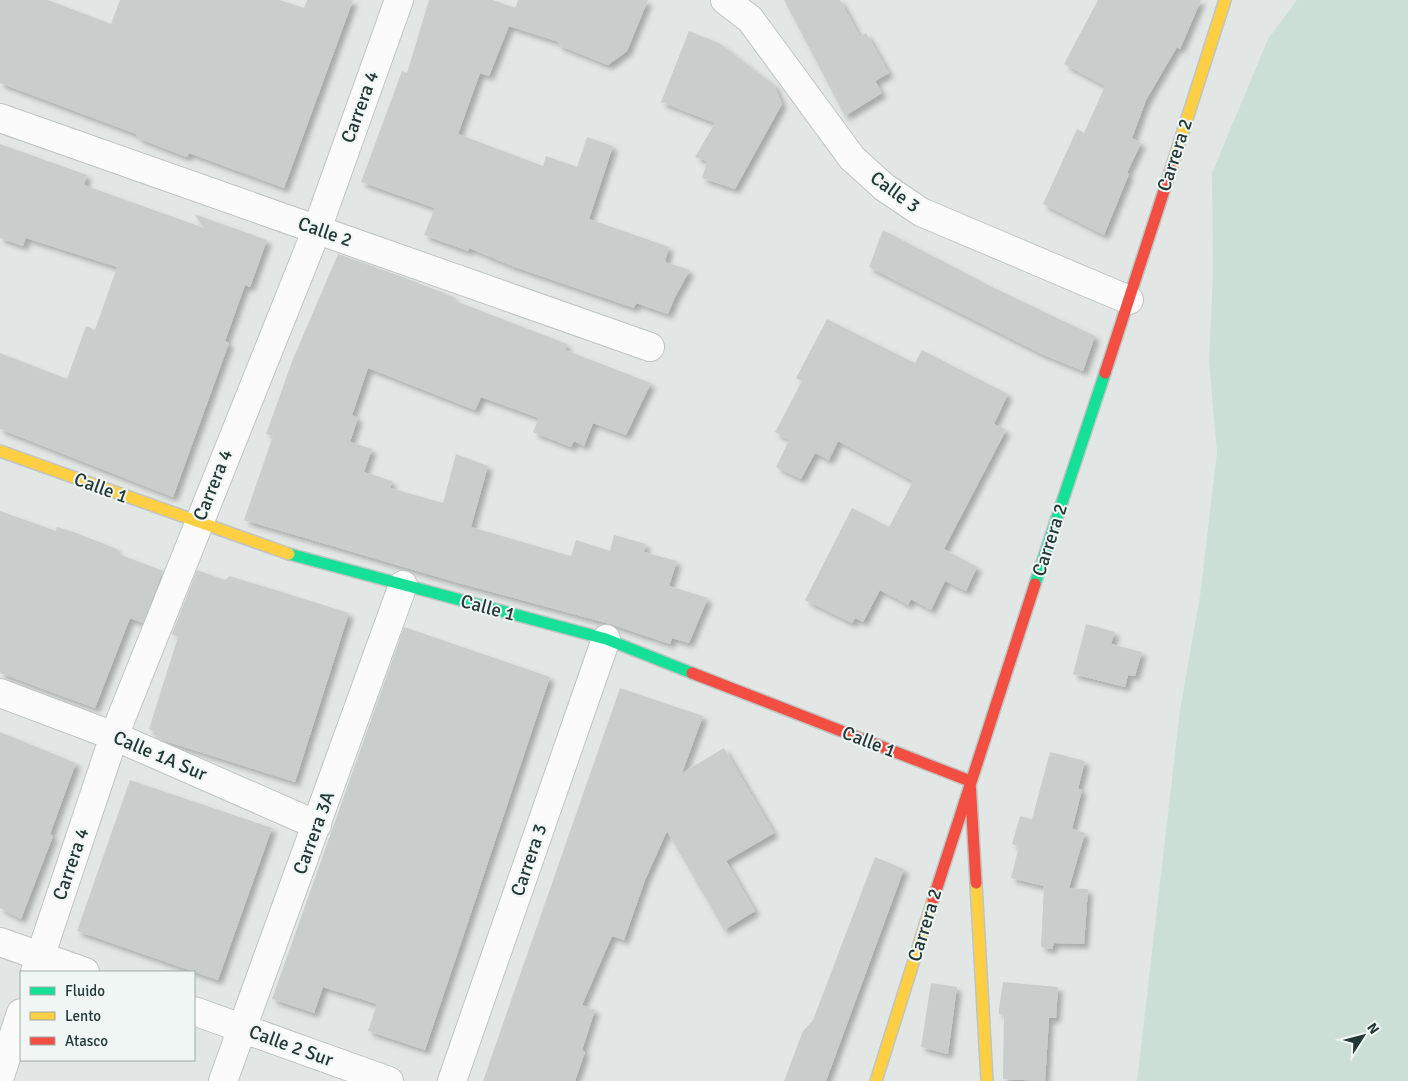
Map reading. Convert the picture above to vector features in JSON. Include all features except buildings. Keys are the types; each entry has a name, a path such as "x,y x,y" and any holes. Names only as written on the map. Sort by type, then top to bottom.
{"street":[{"name":"Carrera 4","path":"38,964 114,736 317,229 399,0"},
{"name":"Calle 3","path":"725,0 750,19 852,158 884,187 921,212 1129,300"},
{"name":"Carrera 2","path":"876,1081 970,781 1129,300 1224,0"},
{"name":"Calle 2","path":"0,118 650,347"},
{"name":"Calle 1","path":"0,451 284,553 606,640 970,781"},
{"name":"Carrera 3A","path":"224,1081 403,585"},
{"name":"Carrera 3","path":"452,1081 606,640"},
{"name":"Calle 1A Sur","path":"0,693 114,736 317,825"},
{"path":"970,781 987,1081"},
{"path":"0,942 38,964 80,971"},
{"name":"Calle 2 Sur","path":"195,1011 388,1081"},
{"path":"0,1076 20,1017"}],"green space":[{"path":"1297,0 1408,0 1408,1081 1137,1081 1180,710 1200,596 1217,452 1209,361 1213,273 1212,173 1268,39"}],"traffic: fast":[{"path":"1035,584 1105,373"},
{"path":"289,554 606,639 692,673"}],"traffic: slow":[{"path":"1171,169 1225,0"},
{"path":"0,451 289,554"},
{"path":"976,883 987,1081"},
{"path":"876,1081 933,900"}],"traffic: jam":[{"path":"1105,373 1171,169"},
{"path":"933,900 1035,584"},
{"path":"692,673 970,781 976,883"}]}
